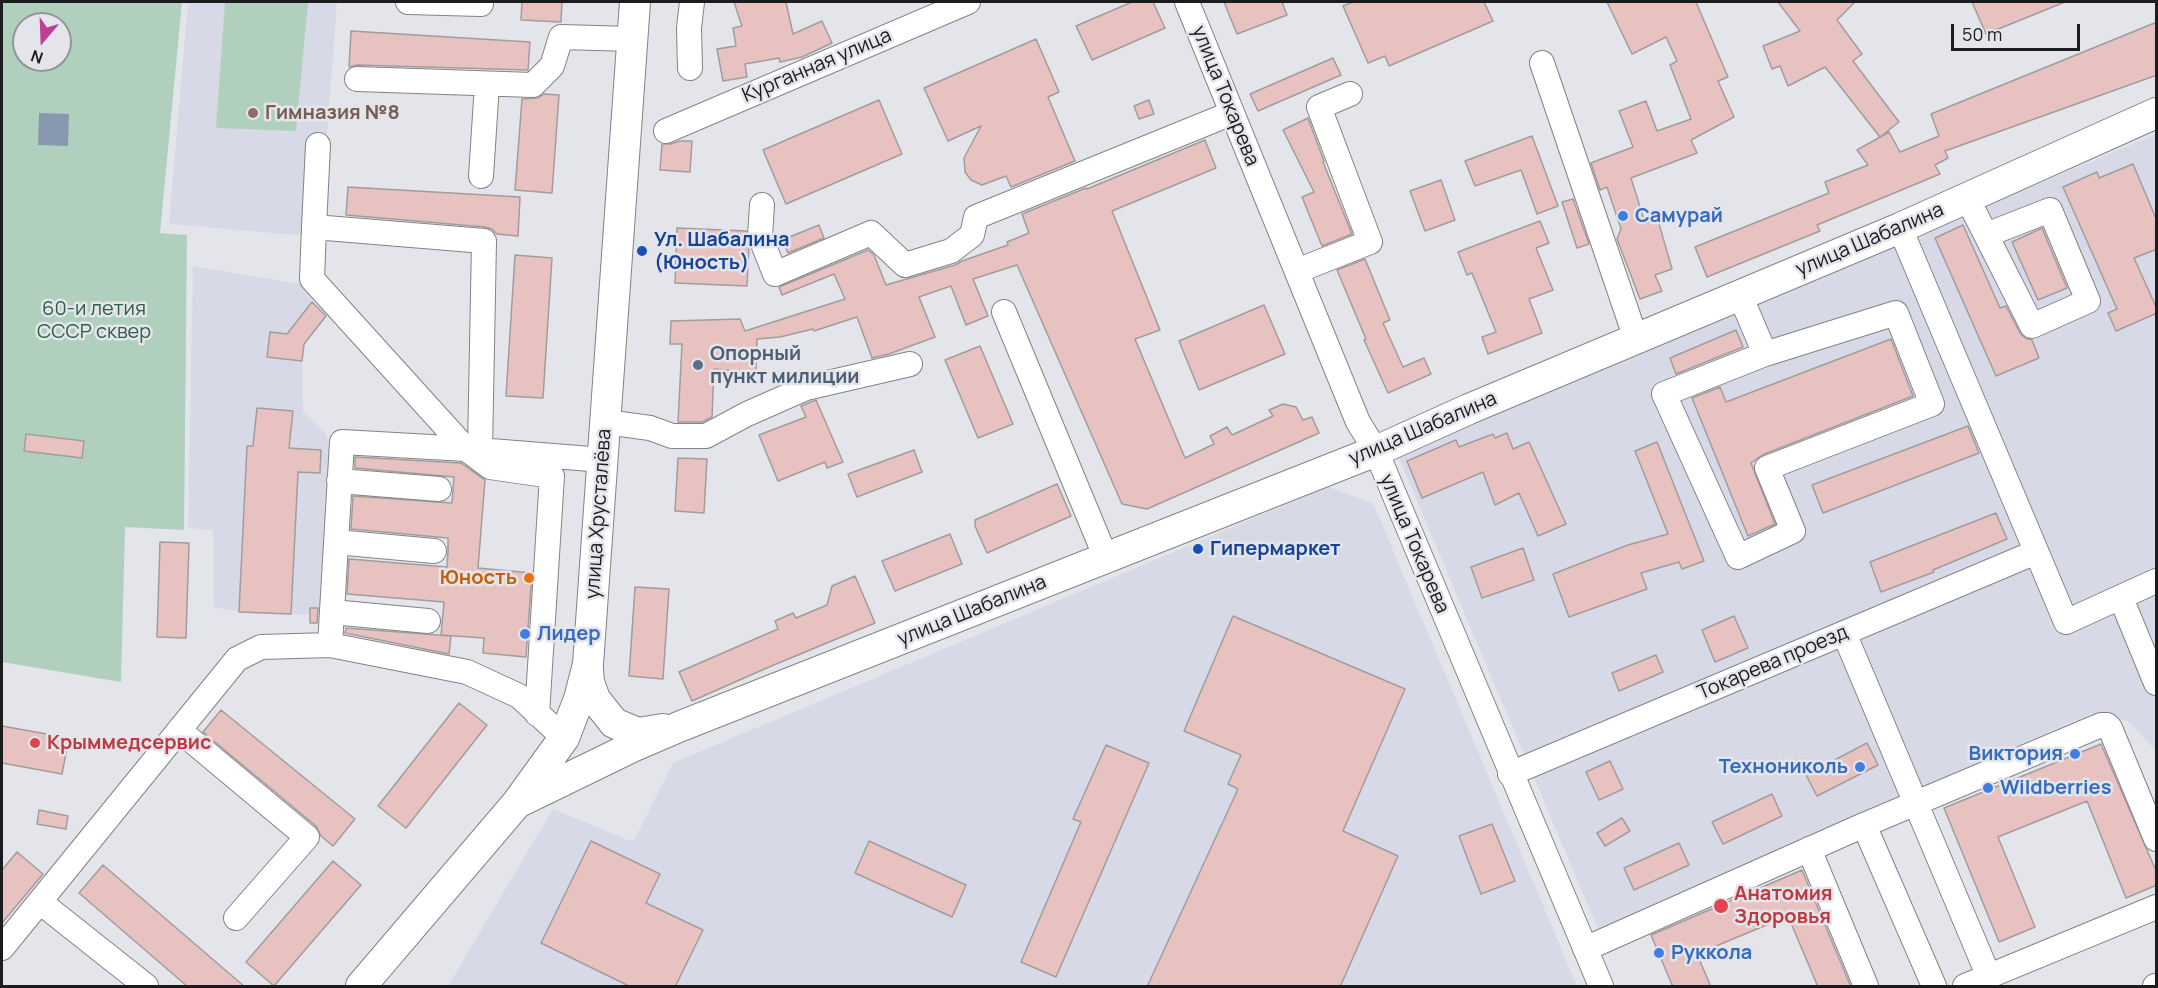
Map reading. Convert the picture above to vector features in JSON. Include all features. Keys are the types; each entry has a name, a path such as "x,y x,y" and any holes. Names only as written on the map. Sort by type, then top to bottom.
{"main road":[{"name":"улица Хрусталёва","path":"361,987 517,803 564,738 579,699 588,664 635,2"},
{"name":"улица Шабалина","path":"517,803 632,747 681,726 1376,452 1469,409 1900,228 2157,113"},
{"name":"улица Шабалина","path":"588,664 589,682 595,699 614,723 638,733 681,726"},
{"name":"улица Шабалина","path":"564,738 585,748 632,747"}],"street":[{"path":"408,2 481,4 481,2"},
{"path":"690,68 689,28 692,2"},
{"name":"Курганная улица","path":"666,131 969,2"},
{"name":"улица Токарева","path":"1187,2 1358,422 1376,452 1601,987"},
{"path":"357,79 533,85 552,66 561,37 632,39"},
{"path":"1542,63 1636,339"},
{"path":"481,176 487,84"},
{"path":"1297,271 1370,242 1319,107 1350,94"},
{"path":"762,205 760,236 775,274 871,233 905,265 951,251 972,235 976,217 1232,113"},
{"path":"318,145 312,279 490,467 553,466 603,460"},
{"path":"1967,198 2032,326 2088,301 2050,210 1986,235"},
{"path":"314,227 484,241 473,449"},
{"path":"1900,228 2066,622 2157,581"},
{"path":"1740,295 1765,354"},
{"path":"1004,312 1106,558"},
{"path":"1896,313 1932,404 1767,468 1793,531 1738,557 1665,394 1765,354 1896,313"},
{"path":"606,422 650,428 672,436 706,436 806,387 910,364"},
{"path":"330,645 342,442 473,449"},
{"path":"537,714 553,466"},
{"path":"339,481 439,489"},
{"path":"336,542 434,551"},
{"name":"Токарева проезд","path":"1510,774 2036,552"},
{"path":"2121,598 2157,683"},
{"path":"332,612 428,621"},
{"path":"1844,633 1989,977"},
{"path":"2,948 237,659 261,647 330,645 467,672 519,696 564,738"},
{"path":"1585,949 1914,803 2101,725 2107,725 2110,728 2157,839"},
{"path":"179,730 308,837 236,918"},
{"path":"1864,825 1934,987"},
{"path":"1809,849 1866,987"},
{"path":"40,902 146,987"},
{"path":"1965,987 2157,907"}],"shaded area":[{"name":"Гимназия №8","path":"188,2 337,2 319,237 169,224"},
{"path":"2156,134 2156,751 2128,721 2092,713 1598,929 1398,456"},
{"path":"193,266 305,285 312,302 293,327 305,336 270,332 267,357 302,361 303,412 325,433 333,456 326,608 310,608 310,615 239,612 214,607 213,530 188,528"},
{"path":"1328,487 1373,503 1577,986 448,986 553,809 633,842 673,763"}],"green space":[{"name":"60-и летия СССР сквер","path":"2,2 182,2 160,233 187,235 184,530 125,527 121,682 2,662"},
{"path":"225,2 308,2 296,131 216,128"}],"water":[{"path":"39,113 69,114 68,146 38,145"}],"building":[{"path":"522,2 562,2 561,22 521,20"},
{"path":"734,2 786,2 793,34 822,21 832,43 802,57 780,62 779,58 745,64 747,77 723,81 717,49 736,46 733,28 742,26"},
{"path":"1132,2 1153,2 1165,28 1092,60 1076,26"},
{"path":"1224,2 1282,2 1287,15 1237,34"},
{"path":"1353,2 1484,2 1493,21 1389,66 1385,56 1368,63 1343,6"},
{"path":"1607,2 1696,2 1728,77 1718,81 1734,117 1691,140 1697,153 1631,178 1645,223 1658,220 1672,269 1655,275 1662,291 1640,299 1617,239 1621,229 1607,187 1600,190 1591,163 1633,147 1619,111 1646,101 1657,131 1691,119 1670,65 1677,61 1666,37 1632,54"},
{"path":"1778,2 1855,2 1837,20 1862,54 1853,61 1899,122 1880,137 1825,67 1788,86 1780,66 1772,69 1763,46 1800,31"},
{"path":"1972,2 2065,2 1986,34"},
{"path":"2157,22 2157,75 1945,151 1948,158 1935,165 1940,174 1817,225 1820,231 1707,277 1695,247 1829,193 1825,182 1868,165 1857,150 1889,132 1900,152 1939,136 1931,114"},
{"path":"351,31 530,42 528,70 357,65 349,67"},
{"path":"1036,39 1059,92 1048,97 1075,161 1011,187 1006,176 982,185 971,180 965,172 964,158 981,126 948,141 924,88"},
{"path":"1333,58 1341,75 1258,111 1250,94"},
{"path":"544,94 559,95 552,193 515,190 522,99 538,98"},
{"path":"879,100 902,154 786,204 763,150"},
{"path":"1149,100 1154,114 1139,119 1134,106"},
{"path":"1308,118 1352,234 1322,246 1302,197 1314,192 1283,130"},
{"path":"1532,136 1558,206 1537,214 1521,170 1475,186 1465,161"},
{"path":"1205,140 1216,168 1112,211 1160,330 1135,339 1185,458 1214,444 1210,436 1227,427 1232,435 1273,416 1269,410 1283,404 1296,407 1303,420 1312,417 1319,433 1147,509 1122,504 1017,265 973,279 988,316 966,325 951,286 919,297 935,337 889,354 872,358 857,317 814,331 813,329 780,337 757,339 756,373 714,369 712,417 702,422 678,422 682,344 670,344 671,321 740,319 745,331 845,299 834,274 782,295 779,287 868,250 874,255 886,285 955,265 1008,245 1007,242 1029,233 1022,214"},
{"path":"692,141 690,172 660,170 662,144"},
{"path":"2133,164 2157,221 2157,249 2134,258 2157,313 2116,331 2108,313 2117,309 2063,187 2097,172 2099,178"},
{"path":"1441,180 1455,220 1425,231 1410,191"},
{"path":"348,187 520,197 518,236 497,234 485,227 346,215"},
{"path":"1573,199 1589,244 1577,248 1562,202"},
{"path":"1540,221 1549,243 1536,248 1553,290 1529,299 1542,333 1488,354 1482,337 1496,332 1472,273 1467,275 1458,252"},
{"path":"819,225 824,238 788,253 782,240"},
{"path":"1963,225 2000,308 2006,306 2020,333 2032,340 2039,358 1996,376 1935,238"},
{"path":"677,228 746,231 749,246 747,286 675,283"},
{"path":"2042,228 2067,288 2038,300 2012,242"},
{"path":"515,255 552,258 543,398 506,396"},
{"path":"1365,259 1390,320 1383,323 1403,367 1424,358 1431,374 1388,393 1364,340 1366,339 1337,270"},
{"path":"312,302 326,316 304,344 302,361 267,357 270,332 287,334"},
{"path":"1264,305 1285,354 1199,390 1179,341"},
{"path":"1736,330 1743,347 1676,374 1670,358"},
{"path":"1891,339 1913,396 1762,455 1751,463 1775,524 1748,536 1692,398 1720,387 1726,402"},
{"path":"980,346 1013,424 978,438 945,360"},
{"path":"816,400 843,462 827,468 825,462 778,481 759,435 806,417 801,406"},
{"path":"257,408 293,411 289,448 321,450 320,473 298,472 291,614 239,612 247,446 253,446"},
{"path":"1968,426 1979,453 1823,513 1812,485"},
{"path":"1507,433 1513,449 1529,442 1566,524 1538,536 1519,493 1495,505 1483,472 1422,498 1407,461 1456,440 1459,447 1493,434 1495,438"},
{"path":"26,434 84,441 82,458 24,451"},
{"path":"1657,442 1704,561 1682,569 1679,562 1641,573 1647,589 1569,617 1553,574 1628,545 1668,534 1635,451"},
{"path":"914,450 922,472 857,497 848,474"},
{"path":"355,457 461,463 485,480 478,568 532,573 526,657 483,653 484,638 441,635 444,602 347,594 349,559 447,567 448,552 448,538 351,529 353,496 452,503 454,477 355,468"},
{"path":"678,458 707,459 704,513 675,511"},
{"path":"1057,484 1071,516 987,553 975,526 975,520"},
{"path":"1996,513 2007,539 1933,570 1934,572 1881,592 1870,562"},
{"path":"950,534 962,564 895,591 882,561"},
{"path":"160,542 189,543 186,638 157,637"},
{"path":"1523,548 1534,580 1482,598 1471,567"},
{"path":"855,576 875,623 692,701 679,672 778,629 775,621 793,613 796,618 827,605 832,586"},
{"path":"635,587 669,589 663,679 629,676"},
{"path":"310,608 318,608 317,623 310,623"},
{"path":"1233,616 1405,689 1343,831 1398,856 1340,987 1147,987 1238,789 1228,784 1241,755 1184,731"},
{"path":"1734,616 1748,648 1715,662 1702,630"},
{"path":"346,628 451,636 449,654 345,633"},
{"path":"1656,655 1663,672 1619,691 1612,673"},
{"path":"459,703 487,725 406,828 378,806"},
{"path":"221,710 355,819 333,846 321,836 316,826 203,732"},
{"path":"2,726 69,738 62,774 2,763"},
{"path":"1867,743 1878,765 1817,796 1806,775"},
{"path":"2101,744 2157,873 2157,885 2126,898 2087,801 1998,837 2035,927 1999,942 1944,808"},
{"path":"1106,745 1149,763 1056,977 1021,962 1081,822 1073,819"},
{"path":"1610,761 1623,789 1599,800 1586,772"},
{"path":"1772,794 1782,816 1723,844 1712,822"},
{"path":"39,810 68,816 66,829 37,824"},
{"path":"1622,818 1630,831 1605,846 1597,833"},
{"path":"1492,824 1515,881 1481,894 1459,836"},
{"path":"591,841 660,874 646,903 703,930 675,987 631,987 541,943"},
{"path":"869,841 966,885 952,917 855,873"},
{"path":"1679,843 1689,865 1634,890 1624,868"},
{"path":"17,852 43,874 2,923 2,870"},
{"path":"333,861 361,885 274,986 246,962"},
{"path":"103,865 245,987 188,987 79,893"},
{"path":"1802,870 1851,987 1818,987 1788,916 1697,954 1711,987 1673,987 1651,935"}],"place":[{"name":"Гимназия №8","path":"253,113"},
{"name":"Самурай","path":"1623,216"},
{"name":"Ул. Шабалина (Юность)","path":"642,251"},
{"name":"Опорный пункт милиции","path":"698,365"},
{"name":"Гипермаркет","path":"1198,549"},
{"name":"Юность","path":"529,578"},
{"name":"Лидер","path":"525,634"},
{"name":"Крыммедсервис","path":"35,743"},
{"name":"Виктория","path":"2075,754"},
{"name":"Технониколь","path":"1860,767"},
{"name":"Wildberries","path":"1988,788"},
{"name":"Анатомия Здоровья","path":"1721,906"},
{"name":"Руккола","path":"1659,953"}]}
